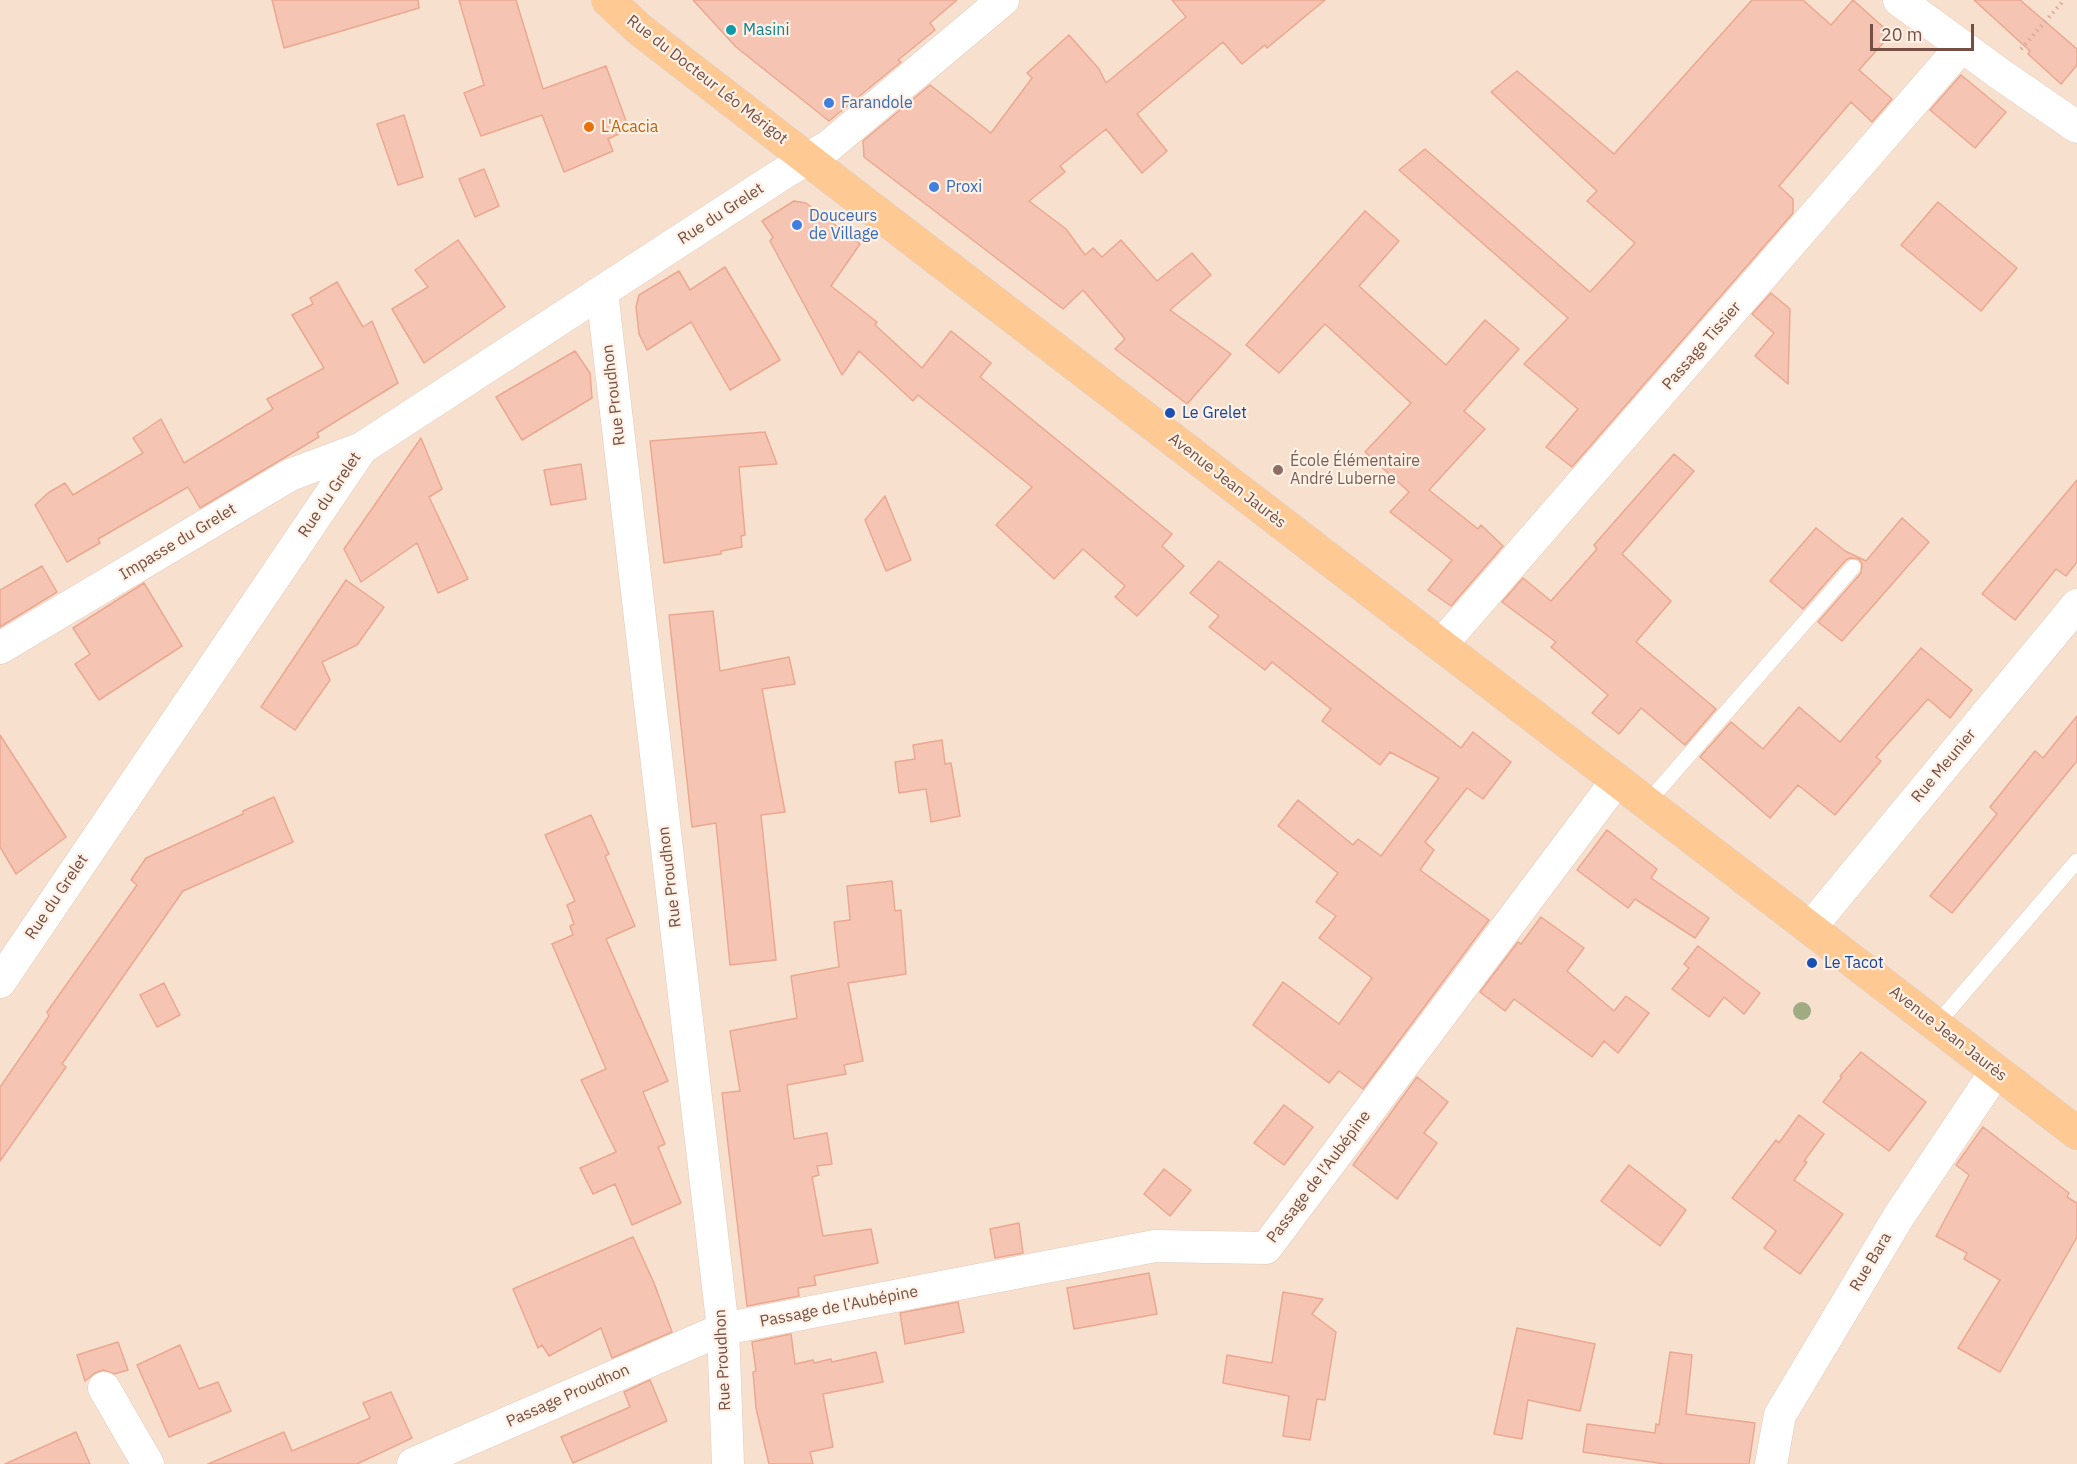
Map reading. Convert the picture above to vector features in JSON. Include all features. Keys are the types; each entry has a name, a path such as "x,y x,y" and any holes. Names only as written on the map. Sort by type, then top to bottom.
{"main road":[{"name":"Rue du Docteur Léo Mérigot","path":"608,0 639,29 807,159"},
{"name":"Avenue Jean Jaurès","path":"807,159 2077,1133"}],"street":[{"name":"Rue du Grelet","path":"0,982 362,448 829,146 1003,0"},
{"path":"1899,0 2077,127"},
{"name":"Passage Tissier","path":"1441,645 1962,46"},
{"name":"Rue Proudhon","path":"602,292 723,1329 728,1464"},
{"name":"Impasse du Grelet","path":"0,648 290,476 362,448"},
{"name":"Rue Meunier","path":"1810,928 2077,605"},
{"name":"Passage de l'Aubépine","path":"723,1329 1155,1246 1266,1248 1617,780"},
{"name":"Rue Bara","path":"1771,1464 1780,1415 1899,1216 1996,1071"},
{"name":"Passage Proudhon","path":"413,1464 723,1329"},
{"path":"104,1388 148,1464"}],"lane":[{"path":"1647,803 1853,567"},
{"path":"1936,1025 2077,861"}],"path":[{"path":"2045,20 2064,0"}],"shaded area":[{"path":"0,0 2077,0 2077,1464 0,1464"}],"building":[{"path":"272,0 418,0 419,8 284,48"},
{"path":"459,0 516,0 543,89 606,66 629,129 608,139 613,151 564,172 542,115 481,136 464,93 484,85"},
{"path":"693,0 957,0 930,23 935,30 898,60 901,62 829,121 736,47"},
{"path":"1172,0 1325,0 1267,48 1265,45 1242,64 1223,42 1137,114 1167,151 1142,173 1106,129 1060,166 1065,172 1029,201 1066,229 1085,255 1093,248 1102,257 1121,240 1157,281 1192,253 1211,275 1170,310 1231,354 1187,404 1115,349 1125,339 1083,290 1063,309 864,157 863,141 930,85 991,133 1032,78 1027,73 1069,35 1099,69 1106,83 1186,17"},
{"path":"1752,0 1803,0 1831,25 1853,0 1891,34 1859,70 1892,99 1872,122 1851,102 1779,186 1793,199 1793,213 1572,467 1546,447 1578,409 1524,364 1568,318 1399,170 1425,149 1590,292 1635,243 1587,201 1597,191 1491,92 1517,71 1614,154"},
{"path":"1974,0 2020,0 2077,49 2077,65 2061,84 2028,54 2030,51"},
{"path":"1961,75 2006,112 1975,148 1930,110"},
{"path":"404,115 423,177 398,185 377,124"},
{"path":"484,169 499,206 475,217 459,179"},
{"path":"794,201 806,203 860,244 831,286 877,322 875,325 922,368 951,331 991,363 980,377 1172,534 1162,546 1184,566 1137,616 1115,597 1125,586 1083,549 1054,579 996,525 1032,487 918,395 913,401 859,351 842,375 770,241 773,237 762,221"},
{"path":"1938,202 2017,268 1981,311 1901,245"},
{"path":"1365,211 1399,241 1359,286 1446,365 1485,320 1519,349 1464,411 1485,429 1429,490 1478,529 1481,525 1503,546 1451,606 1428,590 1452,560 1390,512 1409,492 1365,452 1411,403 1325,324 1279,373 1246,345"},
{"path":"458,240 505,307 424,363 392,309 428,287 415,270"},
{"path":"725,267 780,360 730,390 691,322 647,350 639,334 636,307 639,295 679,271 690,290"},
{"path":"337,282 363,327 372,321 398,383 317,433 319,437 200,508 188,487 98,539 100,543 67,562 35,505 48,493 65,483 73,495 143,453 133,438 161,419 184,463 273,409 267,399 324,368 292,315 313,304 310,298"},
{"path":"1771,293 1790,309 1788,384 1755,356 1774,333 1752,314"},
{"path":"575,351 590,373 592,398 522,440 496,397"},
{"path":"765,432 777,464 739,467 745,535 741,536 742,547 721,551 721,554 664,563 650,441"},
{"path":"421,438 442,489 429,497 468,579 438,593 417,543 361,582 344,549"},
{"path":"1674,454 1694,471 1622,554 1671,601 1636,642 1716,709 1685,745 1641,708 1619,734 1606,724 1592,713 1608,695 1551,647 1556,642 1502,602 1523,578 1551,601 1597,549 1594,545"},
{"path":"581,464 586,499 551,505 544,470"},
{"path":"2077,480 2077,562 2066,576 2056,569 2015,620 1982,594"},
{"path":"885,496 911,560 886,571 865,520"},
{"path":"1902,518 1929,542 1842,641 1818,622 1861,573 1862,564 1859,559 1846,560 1803,609 1770,581 1816,528 1845,551 1866,561"},
{"path":"1219,561 1461,748 1473,732 1511,762 1483,799 1467,788 1425,842 1434,850 1420,870 1489,920 1363,1089 1339,1071 1329,1083 1253,1025 1283,982 1339,1024 1372,978 1319,938 1336,916 1316,902 1338,873 1278,826 1298,800 1353,845 1358,839 1381,856 1439,778 1390,752 1380,765 1322,721 1331,709 1272,662 1265,670 1209,627 1219,616 1190,593"},
{"path":"42,566 57,592 0,627 0,590"},
{"path":"346,580 384,607 357,645 322,662 330,680 295,730 261,707"},
{"path":"144,583 182,646 99,700 75,664 90,654 73,628"},
{"path":"713,611 720,671 789,657 795,684 762,689 785,812 761,815 776,960 730,965 716,823 692,827 669,615"},
{"path":"1921,648 1972,690 1950,718 1928,699 1876,757 1881,761 1835,815 1798,785 1770,818 1700,757 1731,722 1763,749 1799,707 1840,742"},
{"path":"2077,716 2077,761 1952,913 1930,896 1997,814 1990,807 2035,751 2043,758"},
{"path":"0,735 66,837 16,874 0,847"},
{"path":"942,740 945,764 951,763 960,816 931,822 926,789 899,793 895,762 915,759 913,745"},
{"path":"274,797 293,842 183,891 62,1064 66,1067 0,1161 0,1087 49,1016 47,1012 137,885 131,880 146,858 243,814 243,811"},
{"path":"591,815 609,854 605,856 635,926 606,939 668,1081 643,1092 665,1144 658,1147 681,1203 632,1225 615,1184 593,1194 580,1168 616,1152 581,1080 606,1069 552,944 573,935 570,926 574,924 567,905 575,901 545,835"},
{"path":"1607,830 1657,869 1651,878 1709,918 1695,938 1635,899 1628,908 1577,870"},
{"path":"892,881 895,911 901,910 906,974 848,983 863,1061 844,1065 846,1074 787,1085 794,1139 827,1133 832,1164 817,1166 819,1175 812,1177 823,1236 871,1229 878,1263 814,1276 816,1285 798,1288 799,1296 747,1306 722,1093 740,1091 730,1031 797,1018 791,976 839,967 834,922 850,920 847,886"},
{"path":"1541,917 1584,948 1567,971 1614,1011 1626,996 1649,1013 1618,1053 1604,1041 1592,1057 1514,999 1505,1011 1480,992 1518,942 1521,944"},
{"path":"1698,946 1760,993 1744,1014 1724,997 1709,1017 1672,989 1689,968 1684,964"},
{"path":"164,983 180,1015 157,1027 140,995"},
{"path":"1861,1052 1926,1102 1889,1151 1823,1102 1842,1077 1840,1076"},
{"path":"1417,1077 1448,1102 1424,1133 1437,1143 1397,1199 1353,1165"},
{"path":"1284,1105 1313,1127 1284,1165 1254,1143"},
{"path":"1799,1115 1824,1134 1804,1161 1807,1162 1794,1180 1843,1214 1800,1274 1764,1248 1776,1231 1732,1198 1776,1140 1779,1143"},
{"path":"1983,1127 2069,1193 2067,1197 2077,1203 2077,1237 2000,1372 1958,1348 2000,1280 1964,1259 1967,1253 1936,1236 1969,1175 1956,1165"},
{"path":"1629,1165 1686,1210 1660,1246 1601,1201"},
{"path":"1164,1169 1191,1190 1170,1216 1144,1194"},
{"path":"1019,1223 1023,1253 995,1258 990,1229"},
{"path":"633,1237 654,1283 672,1332 612,1358 601,1328 549,1356 542,1345 538,1348 513,1289"},
{"path":"1149,1273 1157,1314 1074,1329 1067,1288"},
{"path":"1283,1292 1323,1299 1312,1314 1336,1332 1325,1400 1317,1399 1310,1440 1283,1436 1289,1396 1223,1383 1227,1355 1272,1363"},
{"path":"958,1302 964,1332 905,1344 900,1313"},
{"path":"1517,1328 1595,1344 1580,1411 1528,1400 1522,1439 1494,1434"},
{"path":"791,1334 795,1364 831,1359 832,1362 876,1352 883,1382 823,1394 833,1447 810,1452 813,1464 769,1464 756,1408 753,1372 756,1371 752,1342"},
{"path":"118,1342 128,1370 114,1374 103,1370 85,1381 77,1355"},
{"path":"180,1345 199,1389 218,1382 231,1411 169,1437 137,1365"},
{"path":"1670,1352 1692,1355 1686,1414 1755,1423 1749,1464 1665,1464 1583,1452 1587,1424 1655,1433 1656,1424 1659,1425"},
{"path":"650,1380 667,1421 573,1463 561,1437 630,1407 624,1392"},
{"path":"391,1392 412,1438 357,1464 208,1464 284,1432 292,1451 370,1418 363,1403"},
{"path":"76,1432 90,1464 5,1464"}],"place":[{"name":"Masini","path":"731,30"},
{"name":"Farandole","path":"829,103"},
{"name":"L'Acacia","path":"589,127"},
{"name":"Proxi","path":"934,187"},
{"name":"Douceurs de Village","path":"797,225"},
{"name":"Le Grelet","path":"1170,413"},
{"name":"École Élémentaire André Luberne","path":"1278,470"},
{"name":"Le Tacot","path":"1812,963"}]}
